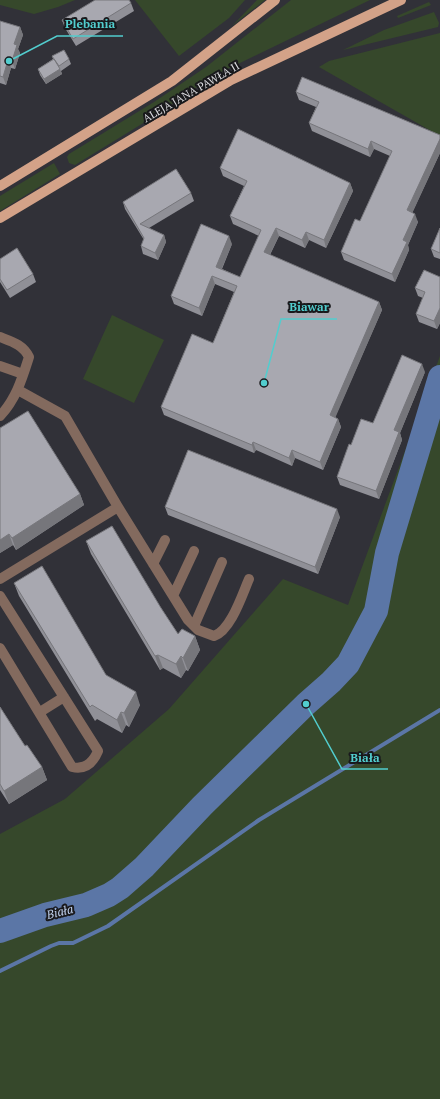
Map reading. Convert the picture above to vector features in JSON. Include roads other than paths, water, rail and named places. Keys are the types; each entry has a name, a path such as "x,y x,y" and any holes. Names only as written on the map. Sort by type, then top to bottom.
{"main road":[{"name":"ALEJA JANA PAWŁA II","path":"0,186 172,81 275,0"},
{"name":"ALEJA JANA PAWŁA II","path":"0,218 231,80 401,0"}],"street":[{"path":"0,337 18,344 25,350 29,357 18,390 10,405 0,416"},
{"path":"0,366 23,374"},
{"path":"18,390 65,416 153,564 194,626 208,635 214,636 222,632 237,607 249,579"},
{"path":"0,579 118,507"},
{"path":"153,564 165,540"},
{"path":"173,596 194,551"},
{"path":"194,626 222,562"},
{"path":"0,596 98,751 95,759 88,766 78,769 72,767 0,648"},
{"path":"40,712 64,697"}],"waterway":[{"name":"Biała","path":"0,931 45,915 86,905 109,895 120,888 144,867 202,806 348,664 376,611 387,553 440,377"},
{"path":"0,971 51,946 59,943 73,943 108,926 259,820 440,710"}],"place":[{"name":"Plebania","path":"9,61"},
{"name":"Biawar","path":"264,383"},
{"name":"Biała","path":"306,704"}]}
